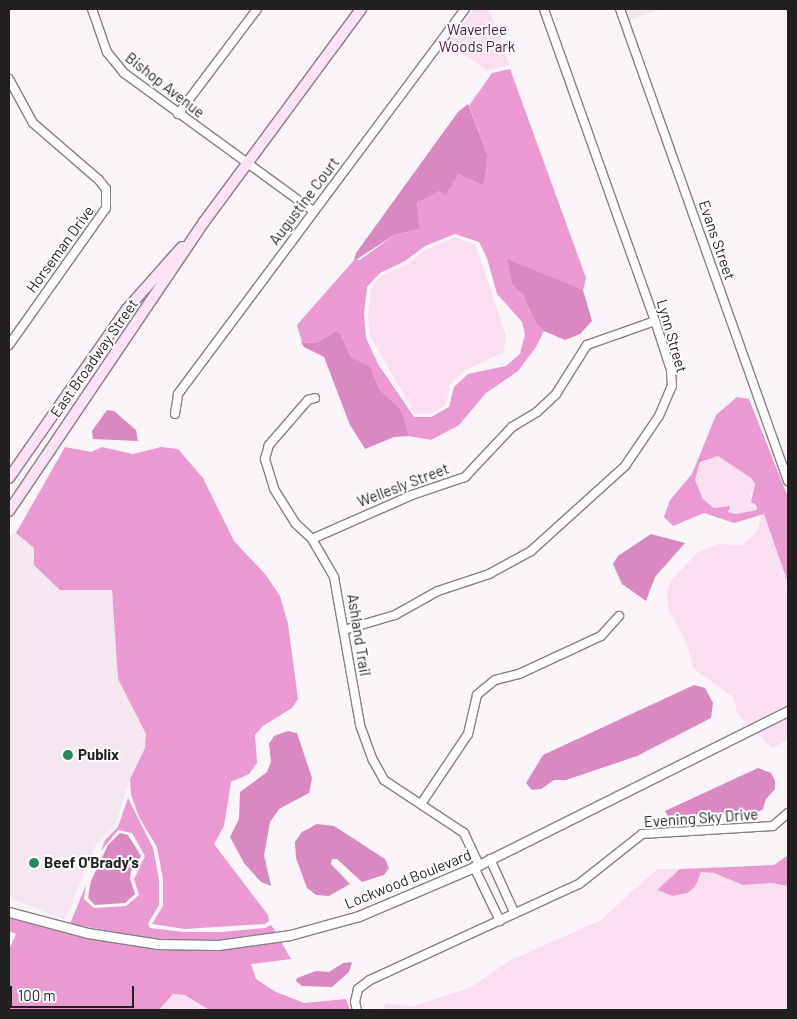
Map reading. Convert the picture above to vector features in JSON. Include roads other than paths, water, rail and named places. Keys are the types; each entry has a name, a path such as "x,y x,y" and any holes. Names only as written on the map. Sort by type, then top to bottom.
{"main road":[{"name":"East Broadway Street","path":"9,511 204,222 361,9"},
{"name":"East Broadway Street","path":"9,478 127,309 204,222"}],"street":[{"name":"Bishop Avenue","path":"92,9 114,62 178,114 313,211"},
{"path":"178,114 257,9"},
{"name":"Augustine Court","path":"176,414 178,394 465,9"},
{"name":"Lynn Street","path":"344,630 395,615 438,591 489,574 531,550 625,466 659,416 672,386 671,370 655,321 544,9"},
{"name":"Evans Street","path":"620,9 788,481"},
{"name":"Horseman Drive","path":"9,79 33,123 99,180 106,189 106,208 9,345"},
{"name":"Wellesly Street","path":"312,539 403,498 465,477 512,426 537,412 556,394 578,354 587,344 655,321"},
{"name":"Ashland Trail","path":"315,398 308,400 269,445 266,459 274,489 295,523 312,539 334,577 360,725 373,760 384,780 464,833 477,866"},
{"path":"421,804 468,734 477,695 495,680 519,674 601,636 619,616"},
{"name":"Lockwood Boulevard","path":"9,912 88,934 158,944 218,944 290,935 359,916 477,866 788,711"},
{"name":"Evening Sky Drive","path":"357,1010 355,1002 358,989 370,980 579,884 642,834 773,826 788,813"},
{"path":"490,859 515,914"},
{"path":"477,866 500,921"}],"place":[{"name":"Publix","path":"68,755"},
{"name":"Beef O'Brady's","path":"34,863"}],"park label":[{"name":"Waverlee Woods Park","path":"477,38"}]}
